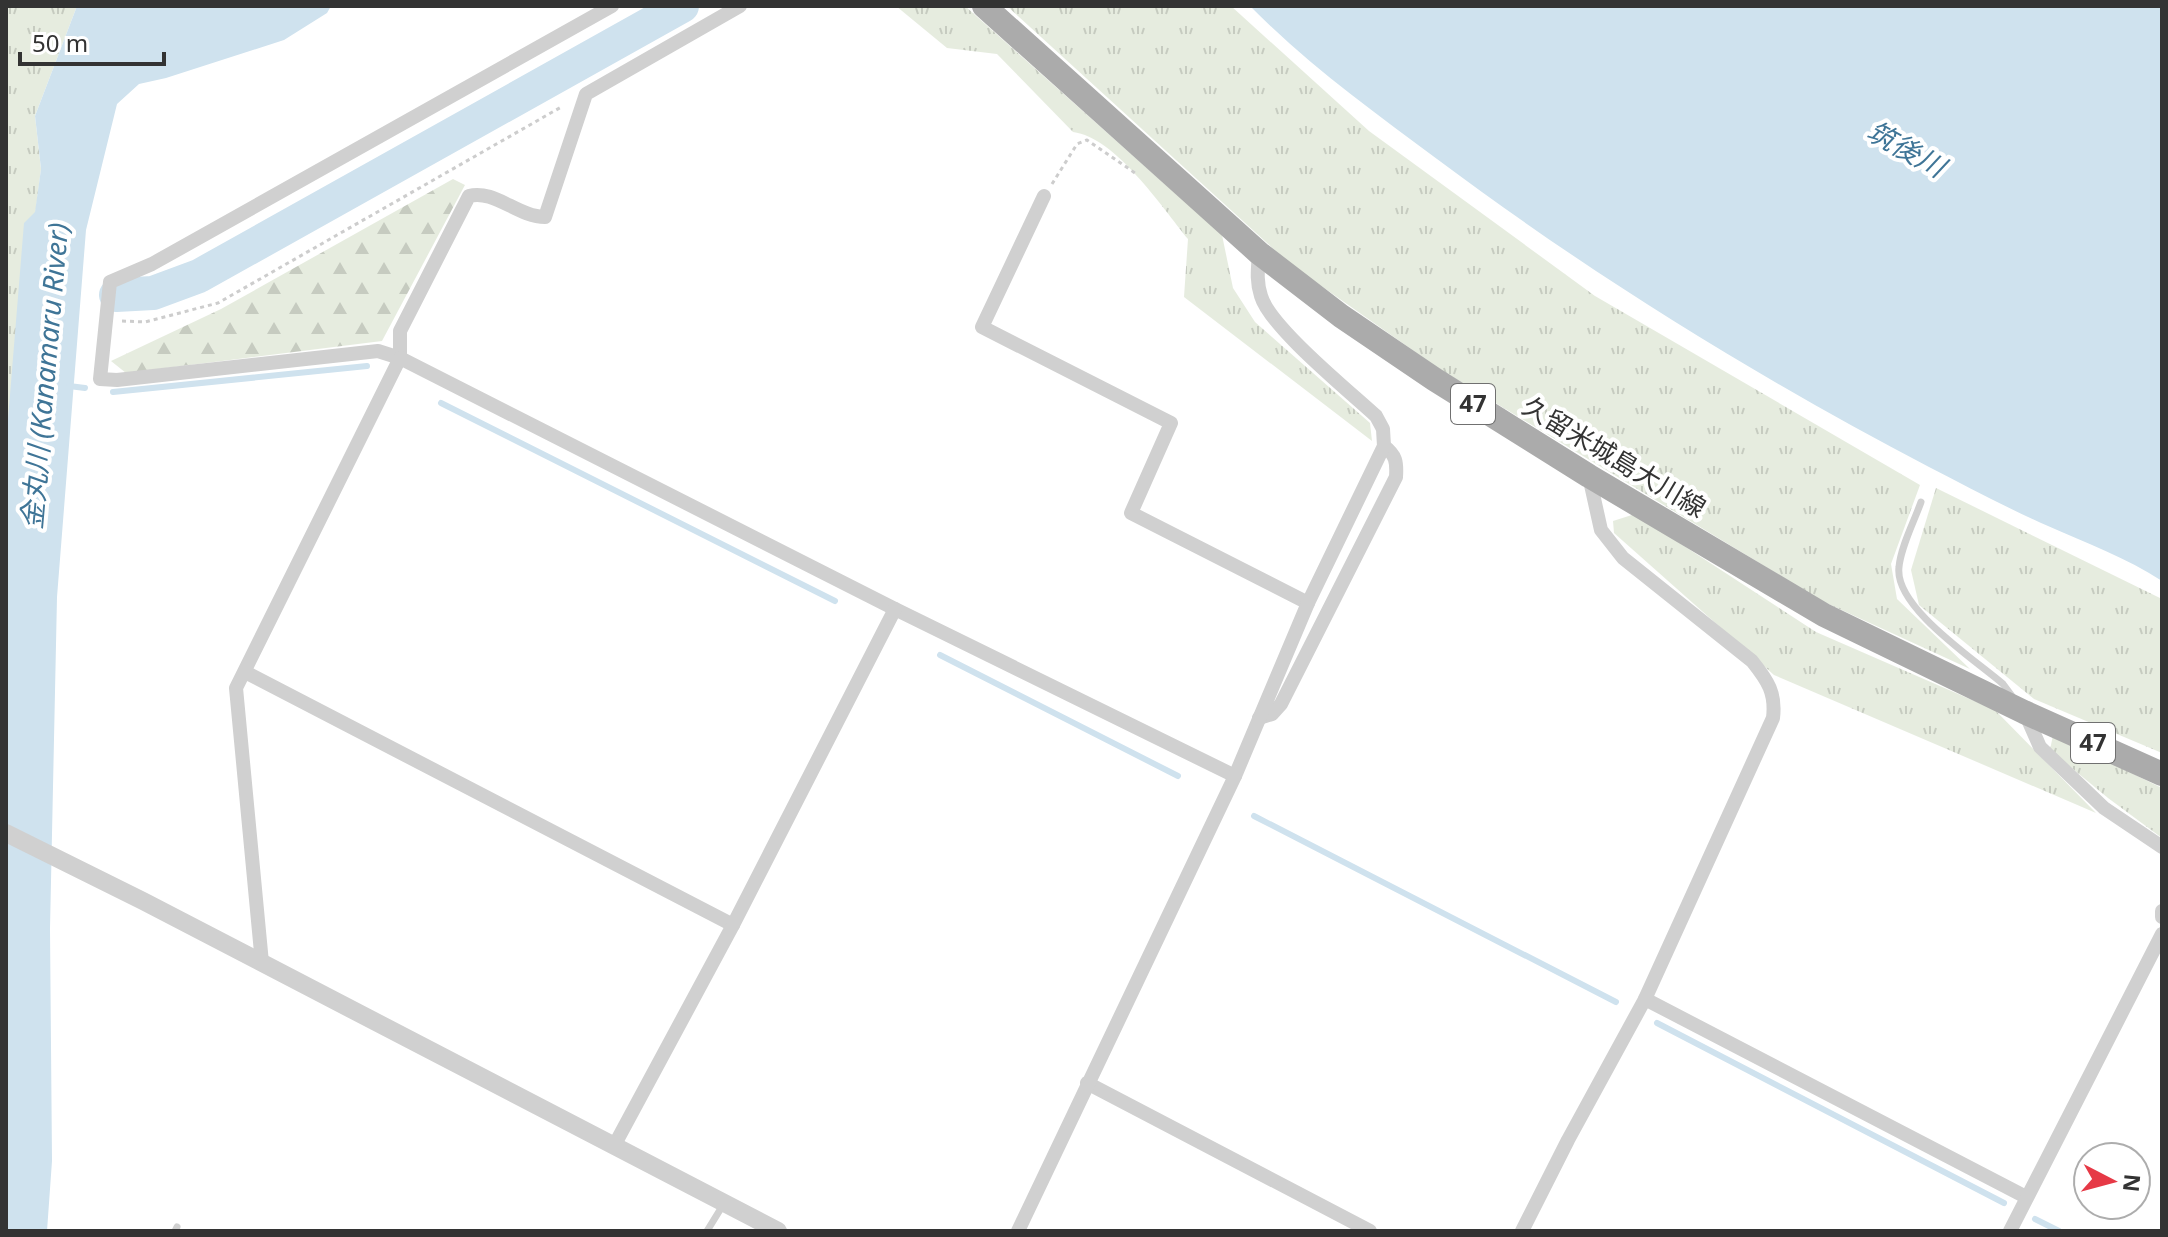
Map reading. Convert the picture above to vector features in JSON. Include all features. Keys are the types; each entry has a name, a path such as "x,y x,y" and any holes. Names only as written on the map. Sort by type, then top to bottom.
{"main road":[{"name":"久留米城島大川線","path":"984,6 1259,253 1341,316 1434,379 1589,476 1824,615 2024,712 2162,774"}],"street":[{"path":"612,6 152,264 110,282 100,379 117,380 378,351 400,358 895,609 1235,776"},
{"path":"262,963 236,688 400,358 400,331 469,196 479,193 532,217 545,217 586,94 740,6"},
{"path":"1044,196 982,327 1171,423 1131,513 1308,603"},
{"path":"1018,1231 1235,776 1308,603 1384,446 1383,429 1376,416 1279,326 1261,299 1257,277 1259,253"},
{"path":"1259,718 1272,714 1281,704 1396,477 1397,463 1393,453 1384,446"},
{"path":"1522,1231 1645,999 1773,718 1775,700 1770,682 1752,661 1623,558 1601,530 1589,476"},
{"path":"614,1146 733,925 895,609"},
{"path":"245,672 733,925"},
{"path":"2024,712 2040,747 2104,808 2162,847"},
{"path":"6,833 778,1231"},
{"path":"2010,1231 2162,934"},
{"path":"1645,999 2026,1197"},
{"path":"1087,1083 1370,1231"}],"lane":[{"path":"1921,502 1899,566 1900,587 1916,611 2003,684 2024,712"},
{"path":"707,1231 724,1203"}],"path":[{"path":"106,321 145,322 218,303 586,94"},
{"path":"1044,196 1077,144 1087,140 1136,174"}],"green space":[{"path":"7,6 77,6 35,116 41,169 6,444"},
{"path":"896,6 965,6 1222,235 1233,288 1255,322 1370,423 1372,441 1184,297 1188,239 1121,160 1105,146 1073,132 997,54 947,48"},
{"path":"1007,6 1231,6 1369,131 1595,296 1920,485 1891,564 1897,599 1970,669 1822,601 1438,368 1290,264"},
{"path":"453,179 465,185 382,341 126,373 111,361 221,309"},
{"path":"1936,488 2162,599 2162,753 2034,699 1919,605 1911,570"},
{"path":"1635,514 1816,632 1995,710 2096,813 1774,675 1614,533 1613,521"},
{"path":"2053,735 2162,788 2162,838 2050,750"}],"water":[{"name":"金丸川 (Kanamaru River)","path":"77,6 331,6 327,13 284,40 139,84 117,104 86,230 57,597 50,929 52,1161 47,1231 6,1231 6,444 24,223 35,212 41,169 35,116"},
{"name":"筑後川","path":"1250,6 2162,6 2162,581 2121,558 2018,512 1865,433 1739,361 1615,284 1364,105"}],"waterway":[{"path":"116,295 153,293 199,276 682,6"},
{"path":"113,392 367,366"},
{"name":"金丸川 (Kanamaru River)","path":"69,386 85,388"},
{"path":"441,403 835,601"},
{"path":"940,655 1178,776"},
{"path":"1254,816 1616,1002"},
{"path":"1657,1023 2004,1203"},
{"path":"2035,1219 2059,1231"}]}
